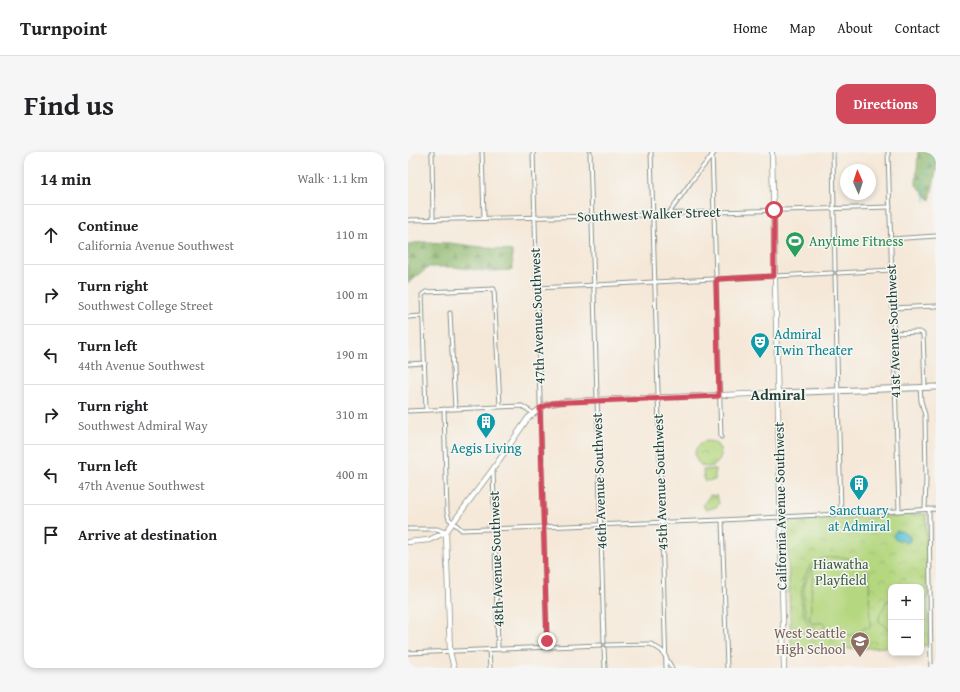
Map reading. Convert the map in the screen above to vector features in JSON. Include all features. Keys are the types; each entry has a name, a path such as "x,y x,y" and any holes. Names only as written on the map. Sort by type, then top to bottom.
{"main road":[{"name":"California Avenue Southwest","path":"772,152 784,668"},
{"path":"408,542 429,540 446,532 454,524 522,425 540,408 557,402 936,387"},
{"path":"446,532 450,652 454,668"}],"street":[{"path":"432,152 433,219"},
{"path":"482,152 484,218"},
{"name":"47th Avenue Southwest","path":"533,152 547,647"},
{"name":"46th Avenue Southwest","path":"590,152 605,668"},
{"name":"45th Avenue Southwest","path":"651,152 666,668"},
{"path":"833,152 841,514"},
{"name":"41st Avenue Southwest","path":"888,152 894,388 899,511"},
{"path":"713,153 721,437"},
{"path":"669,213 713,153"},
{"name":"Southwest Walker Street","path":"408,220 592,217 890,206"},
{"path":"891,239 936,236"},
{"path":"537,288 891,270"},
{"path":"426,410 421,298 423,294 494,289 500,406"},
{"path":"892,308 936,306"},
{"path":"450,313 455,408"},
{"path":"408,317 422,316"},
{"path":"893,333 922,333 923,336 921,401 925,415 926,480 924,509"},
{"path":"408,364 424,363"},
{"path":"408,411 522,406 533,413"},
{"path":"444,409 447,512 454,524 462,530 722,520 936,509"},
{"name":"48th Avenue Southwest","path":"493,469 498,649"},
{"path":"929,509 931,666 936,664"},
{"path":"722,520 727,668"},
{"path":"408,529 437,529 446,532"},
{"path":"931,573 936,573"},
{"path":"408,653 651,644 659,648 672,668"},
{"path":"489,650 490,668"}],"green space":[{"path":"918,152 936,152 936,171 930,200 916,185"},
{"path":"423,242 450,243 512,251 513,270 488,271 453,267 429,267 408,283 408,244"},
{"path":"708,441 718,444 721,454 718,464 708,467 698,464 695,454 698,444"},
{"path":"715,469 715,480 704,481 703,470"},
{"path":"710,495 717,496 719,503 716,507 706,510 703,505"},
{"name":"Hiawatha Playfield","path":"926,514 929,645 924,646 924,584 888,584 888,647 791,651 787,522"},
{"path":"825,558 847,558 856,561 866,569 869,574 870,628 866,627 851,635 834,637 816,633 810,627 802,610 801,599 804,578 813,563","holes":["813,567 810,620 813,623 824,623 825,633 816,629 810,623 804,604 805,584 808,574"]},
{"path":"886,601 888,601 888,629 879,621 880,615"}],"water":[{"path":"896,531 904,532 910,537 910,541 907,543 902,540 896,540 893,536"}],"waterway":[{"path":"925,201 924,175 936,152"}],"place":[{"name":"Anytime Fitness","path":"795,258"},
{"name":"Admiral Twin Theater","path":"760,359"},
{"name":"Aegis Living","path":"486,439"},
{"name":"Sanctuary at Admiral","path":"859,501"},
{"name":"West Seattle High School","path":"860,658"}],"district":[{"name":"Admiral","path":"778,394"}],"route":[{"path":"547,641 540,408 557,402 719,396 716,282 718,279 774,276 774,210"}]}
